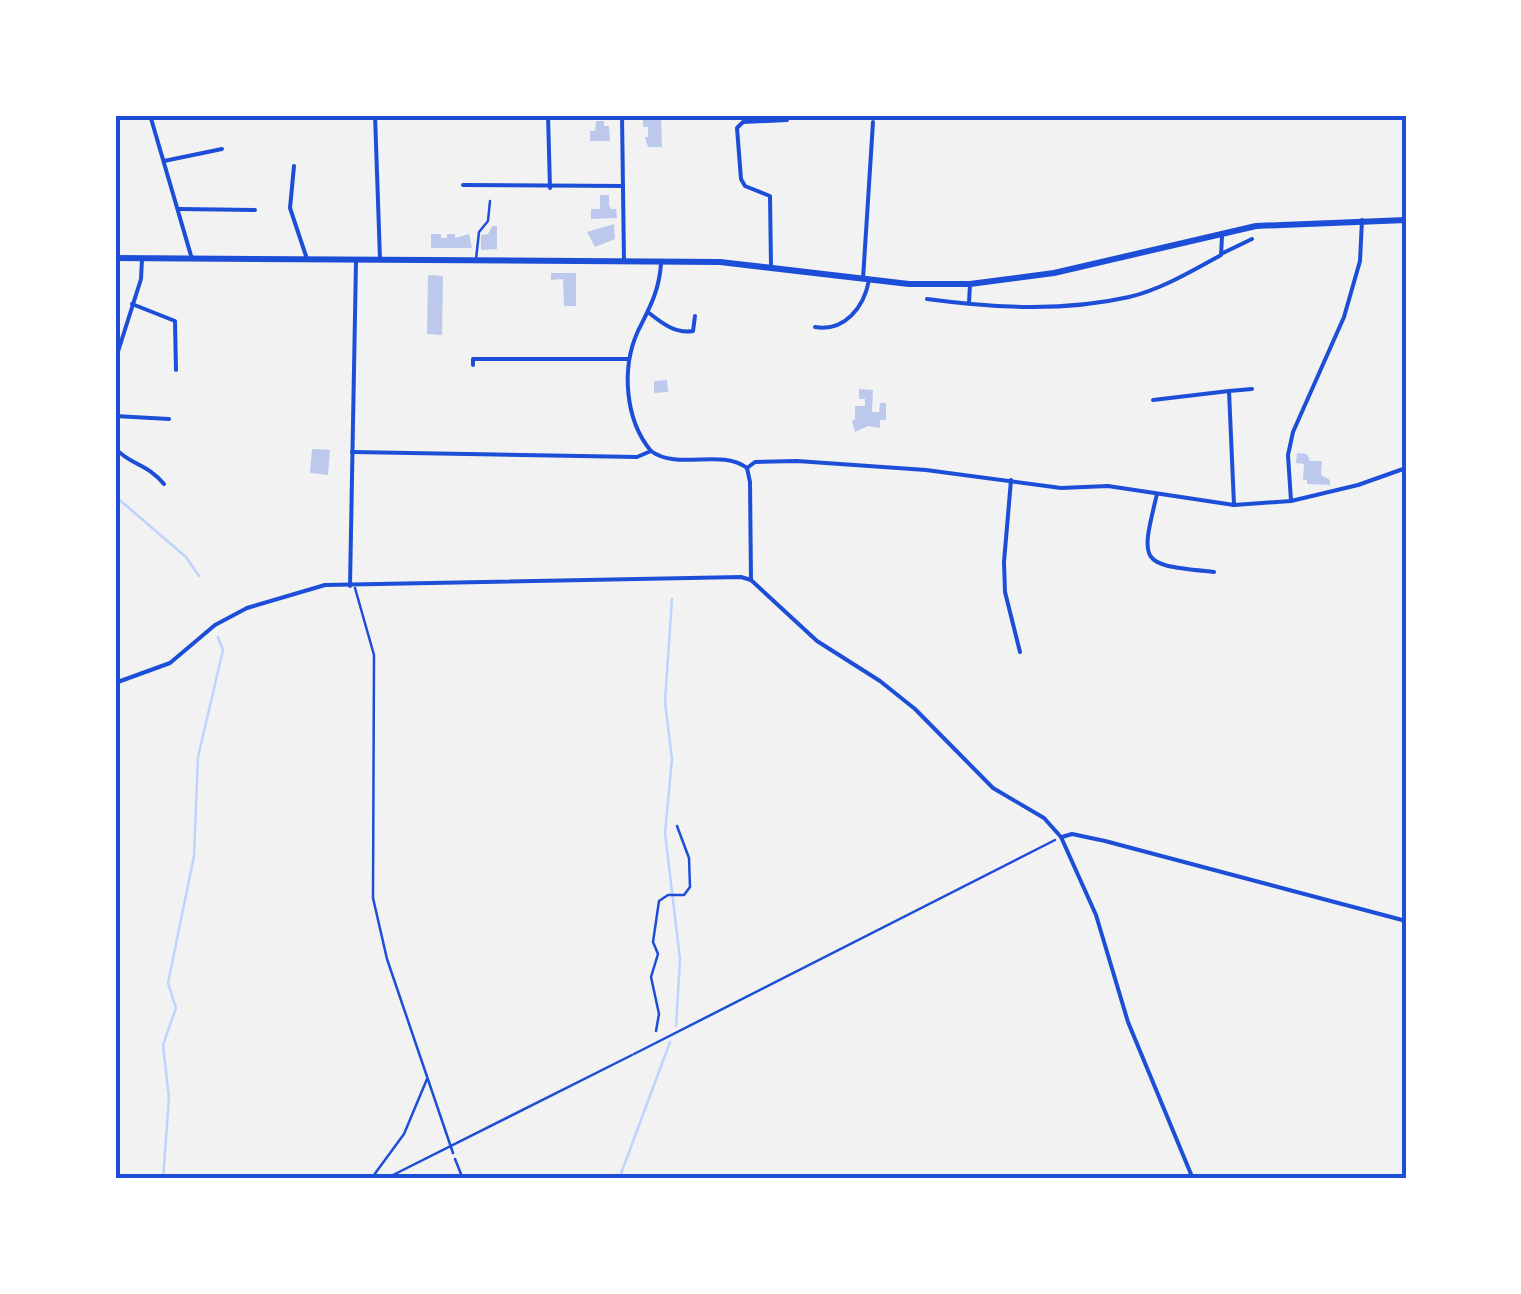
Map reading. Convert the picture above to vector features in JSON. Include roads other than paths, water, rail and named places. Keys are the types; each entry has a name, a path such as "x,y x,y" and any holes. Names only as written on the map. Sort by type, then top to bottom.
{"main road":[{"path":"115,258 661,262 771,266 866,280 970,284 1054,272 1221,232 1287,223 1406,220"}],"street":[{"path":"150,115 192,258"},
{"path":"375,115 380,259"},
{"path":"548,115 550,188"},
{"path":"622,115 624,261"},
{"path":"771,266 770,196 745,186 741,179 738,128 743,122 787,120"},
{"path":"816,327 838,328 864,298 873,122"},
{"path":"164,162 222,149"},
{"path":"294,166 290,208 307,259"},
{"path":"464,185 624,186"},
{"path":"179,209 255,210"},
{"path":"1291,501 1288,455 1293,432 1344,318 1360,261 1362,220"},
{"path":"1221,232 1224,253"},
{"path":"927,299 1060,307 1128,297 1252,240"},
{"path":"115,361 141,279 142,259"},
{"path":"352,586 356,260"},
{"path":"651,452 632,422 629,360 656,297 661,262"},
{"path":"969,303 970,284"},
{"path":"132,304 175,321 176,370"},
{"path":"649,313 677,331 689,332 693,331 695,316"},
{"path":"115,326 124,328"},
{"path":"471,350 473,362 629,360"},
{"path":"1153,400 1252,389"},
{"path":"1229,392 1234,506"},
{"path":"115,416 169,419"},
{"path":"115,448 122,456 153,471 164,484"},
{"path":"352,452 637,456 651,452 668,458 738,462 747,468 750,482 750,580"},
{"path":"747,468 755,462 797,461 1061,488 1108,486 1234,506 1291,501 1358,485 1406,468"},
{"path":"1010,480 1005,592 1020,652"},
{"path":"1157,494 1145,541 1147,553 1159,565 1214,572"},
{"path":"115,683 170,663 210,628 247,608 325,586 668,577 750,580 817,642 915,709 994,788 1044,818 1061,837 1096,915 1128,1022 1193,1179"},
{"path":"1061,837 1072,834 1105,841 1406,920"}],"lane":[{"path":"1404,134 1406,115"},
{"path":"476,260 478,232 488,220 490,201"},
{"path":"352,586 374,655 373,898 387,959 453,1150"},
{"path":"385,1179 453,1150 632,1055"},
{"path":"372,1179 404,1134 428,1078"}],"waterway":[{"path":"115,496 186,557 199,576"},
{"path":"672,599 665,702 672,759 665,833 680,959 676,1026"},
{"path":"163,1179 169,1098 163,1045 176,1008 168,983 194,856 198,757 223,650 218,637"},
{"path":"619,1179 670,1042"}]}
